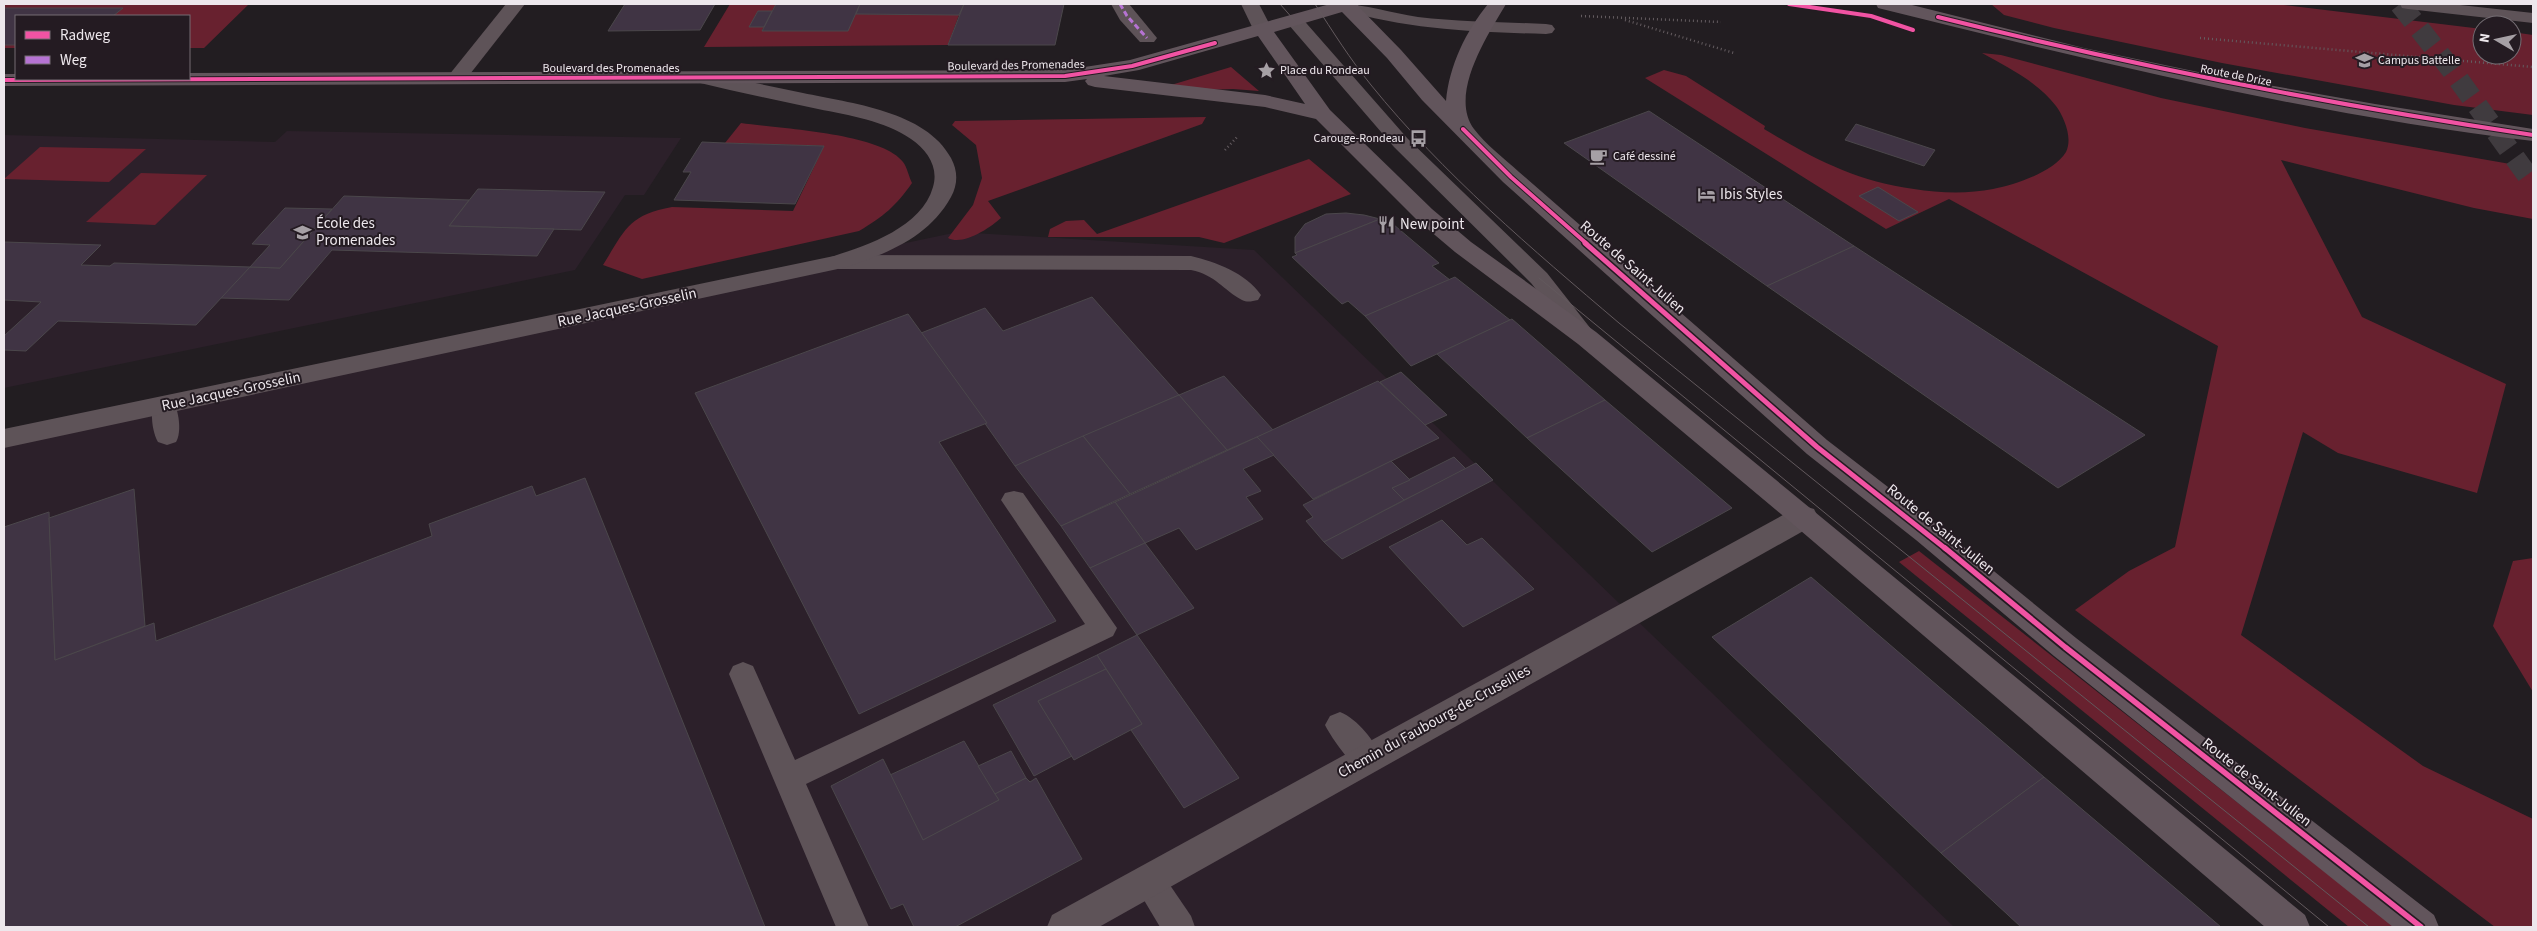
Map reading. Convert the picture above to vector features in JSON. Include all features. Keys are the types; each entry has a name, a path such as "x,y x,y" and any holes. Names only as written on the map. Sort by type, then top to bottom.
{"main road":[{"path":"1347,4 1262,30 1322,114 1388,181 1450,236 1586,338 2292,927"},
{"name":"Route de Saint-Julien","path":"1347,4 1394,54 1429,96 1511,177 1817,447 1926,532 2065,647 2421,927"},
{"path":"1463,129 1456,105 1458,84 1481,26 1497,4"},
{"name":"Route de Drize","path":"1885,4 2074,51 2186,76 2393,114 2533,135"},
{"name":"Boulevard des Promenades","path":"190,80 1052,76 1109,71 1262,30"},
{"path":"1052,76 1265,100 1322,114"}],"street":[{"path":"456,79 516,4"},
{"path":"1120,4 1127,16 1147,38"},
{"path":"1250,4 1262,30"},
{"name":"Rue Jacques-Grosselin","path":"4,439 839,262 898,238 929,213 945,187 945,164 937,151 929,142 909,129 855,110 703,78"},
{"name":"Chemin du Faubourg-de-Cruseilles","path":"1065,927 1804,518"}],"lane":[{"path":"1347,4 1397,19 1546,29"},
{"path":"2408,4 2533,18"},
{"path":"1294,20 1401,143 1539,278 1586,338"},
{"path":"839,262 1191,263 1204,265 1223,273 1250,295"},
{"path":"164,405 167,436"},
{"path":"789,778 1104,628 1014,500"},
{"path":"743,674 852,927"},
{"path":"1340,725 1368,758"},
{"path":"1148,880 1178,927"}],"path":[{"path":"1573,16 1721,22"},
{"path":"1620,18 1734,52"},
{"path":"2195,37 2533,68"}],"shaded area":[{"path":"4,4 249,4 204,48 190,48 190,15 15,15 15,48 4,48"},
{"path":"730,4 776,4 772,11 758,11 750,26 764,27 762,30 856,14 959,15 948,45 704,47"},
{"name":"Campus Battelle","path":"1991,4 2275,4 2472,28 2472,65 2522,65 2522,33 2533,35 2533,115 2454,105 2222,63 2054,28 2004,15"},
{"path":"1982,53 2001,55 2161,98 2305,128 2533,168 2533,219 2474,208 2281,160 2362,317 2506,384 2477,493 2338,453 2303,432 2241,635 2423,766 2533,819 2533,927 2495,927 2075,610 2129,571 2175,547 2218,346 1949,199 1886,229 1645,78 1664,70 1686,76 1765,126 1764,129 1782,140 1818,159 1854,174 1914,189 1943,192 1974,192 2012,184 2043,171 2052,166 2066,152 2069,140 2062,116 2049,97 2022,76"},
{"path":"1231,67 1259,91 1233,89 1171,91 1171,85"},
{"path":"1206,117 1202,124 988,201 1001,218 976,235 961,240 948,238 973,205 982,178 976,145 952,125 955,121"},
{"path":"741,123 802,130 852,138 874,144 891,152 903,162 912,183 888,210 859,231 642,279 603,265 629,226 657,210 672,207 793,211 824,146 725,143"},
{"name":"École des Promenades","path":"287,131 681,138 644,195 625,195 575,270 4,388 4,135 275,142"},
{"path":"40,147 146,149 109,182 4,179"},
{"path":"1309,159 1351,194 1224,243 1199,237 1048,237 1050,229 1066,221 1084,220 1097,234"},
{"path":"141,173 207,175 155,225 86,222"},
{"path":"958,232 1254,250 1954,927 4,927 4,432"},
{"path":"1919,551 2395,927 2349,927 1899,562"},
{"path":"2533,558 2533,692 2493,626 2513,561"}],"building":[{"path":"625,4 715,4 700,30 608,31"},
{"path":"776,4 860,4 848,31 762,31"},
{"path":"860,4 964,4 959,15 856,14"},
{"path":"964,4 1064,4 1055,45 948,45"},
{"path":"4,8 123,8 114,15 15,15 15,45 4,45"},
{"path":"758,11 772,11 764,27 749,27"},
{"name":"Ibis Styles","path":"1649,111 1854,246 1767,286 1564,143"},
{"path":"1856,124 1935,150 1924,166 1845,140"},
{"path":"702,142 824,146 795,204 674,200 691,172 683,172"},
{"path":"1878,187 1918,212 1899,221 1859,196"},
{"path":"478,189 605,192 581,230 449,226"},
{"path":"344,196 469,200 449,226 554,229 537,256 332,250 289,300 220,298 250,267 280,268"},
{"path":"285,208 332,209 280,268 250,267 270,245 252,244"},
{"path":"1346,213 1380,219 1295,253 1295,237 1305,224 1326,214"},
{"path":"1380,219 1387,219 1439,263 1432,266 1450,280 1365,316 1348,301 1342,304 1292,257 1297,255 1295,253"},
{"path":"4,242 101,245 81,265 110,266 114,263 250,267 196,325 58,321 26,351 4,350 4,336 41,302 4,300"},
{"path":"1854,246 2145,435 2058,488 1767,286"},
{"path":"1455,277 1510,320 1411,366 1365,316"},
{"path":"1092,297 1179,395 1015,466 921,333 985,308 1003,331"},
{"path":"908,314 987,423 939,442 1056,621 859,714 695,393"},
{"path":"1512,319 1605,400 1527,438 1437,354"},
{"path":"1401,372 1447,415 1425,425 1380,382"},
{"path":"1224,376 1273,430 1227,450 1179,395"},
{"path":"1378,381 1439,438 1313,499 1257,437"},
{"path":"1179,395 1227,450 1130,494 1083,436"},
{"path":"1605,400 1732,508 1652,552 1527,438"},
{"path":"1083,436 1130,494 1061,526 1015,466"},
{"path":"1257,437 1274,455 1243,469 1261,491 1246,497 1263,519 1196,550 1179,528 1145,543 1115,502"},
{"path":"1454,457 1466,469 1404,500 1392,488"},
{"path":"1391,461 1410,480 1392,488 1404,500 1324,542 1306,521 1313,517 1303,505"},
{"path":"1476,463 1493,480 1342,559 1324,542"},
{"path":"585,478 765,927 4,927 4,527 49,512 55,660 154,623 156,641 432,536 429,524 532,486 536,496"},
{"path":"134,489 145,626 55,660 49,518"},
{"path":"1115,502 1145,543 1090,568 1061,526"},
{"path":"1442,520 1467,545 1482,538 1534,589 1463,627 1389,547"},
{"path":"1145,543 1194,608 1137,635 1090,568"},
{"path":"1811,577 2044,777 1941,853 1712,637"},
{"path":"1137,635 1239,778 1184,808 1131,730 1142,724 1097,655"},
{"path":"1097,655 1106,669 1038,701 1072,756 1034,776 993,705"},
{"path":"1106,669 1142,724 1074,760 1038,701"},
{"path":"964,741 999,800 923,840 890,775"},
{"path":"1011,751 1026,778 995,794 978,766"},
{"path":"883,759 923,840 999,800 995,794 1026,778 1030,782 1036,778 1082,859 955,927 914,927 903,904 891,909 831,786"},
{"path":"2044,777 2221,927 2021,927 1941,853"}],"tunnel":[{"path":"2400,4 2451,69 2533,183"}],"tram line":[{"path":"1280,4 1294,20"},
{"path":"1315,4 1356,65 1399,118 1489,210 1554,267 1619,323 2369,927"},
{"path":"1539,278 2329,927"}],"marked path":[{"path":"1120,4 1127,16 1147,38"}],"cycle path":[{"path":"1789,4 1871,16 1913,30"},
{"path":"1938,17 2086,53 2234,84 2458,124 2533,135"},
{"path":"190,79 1065,76 1132,66 1215,43"},
{"path":"4,80 15,80"},
{"path":"1463,129 1511,177 1817,447 1926,532 2065,647 2421,927"}],"place":[{"name":"Campus Battelle","path":"2364,60"},
{"name":"Place du Rondeau","path":"1266,70"},
{"name":"Carouge-Rondeau","path":"1418,138"},
{"name":"Café dessiné","path":"1599,156"},
{"name":"Ibis Styles","path":"1706,194"},
{"name":"New point","path":"1386,224"},
{"name":"École des Promenades","path":"302,232"}]}
